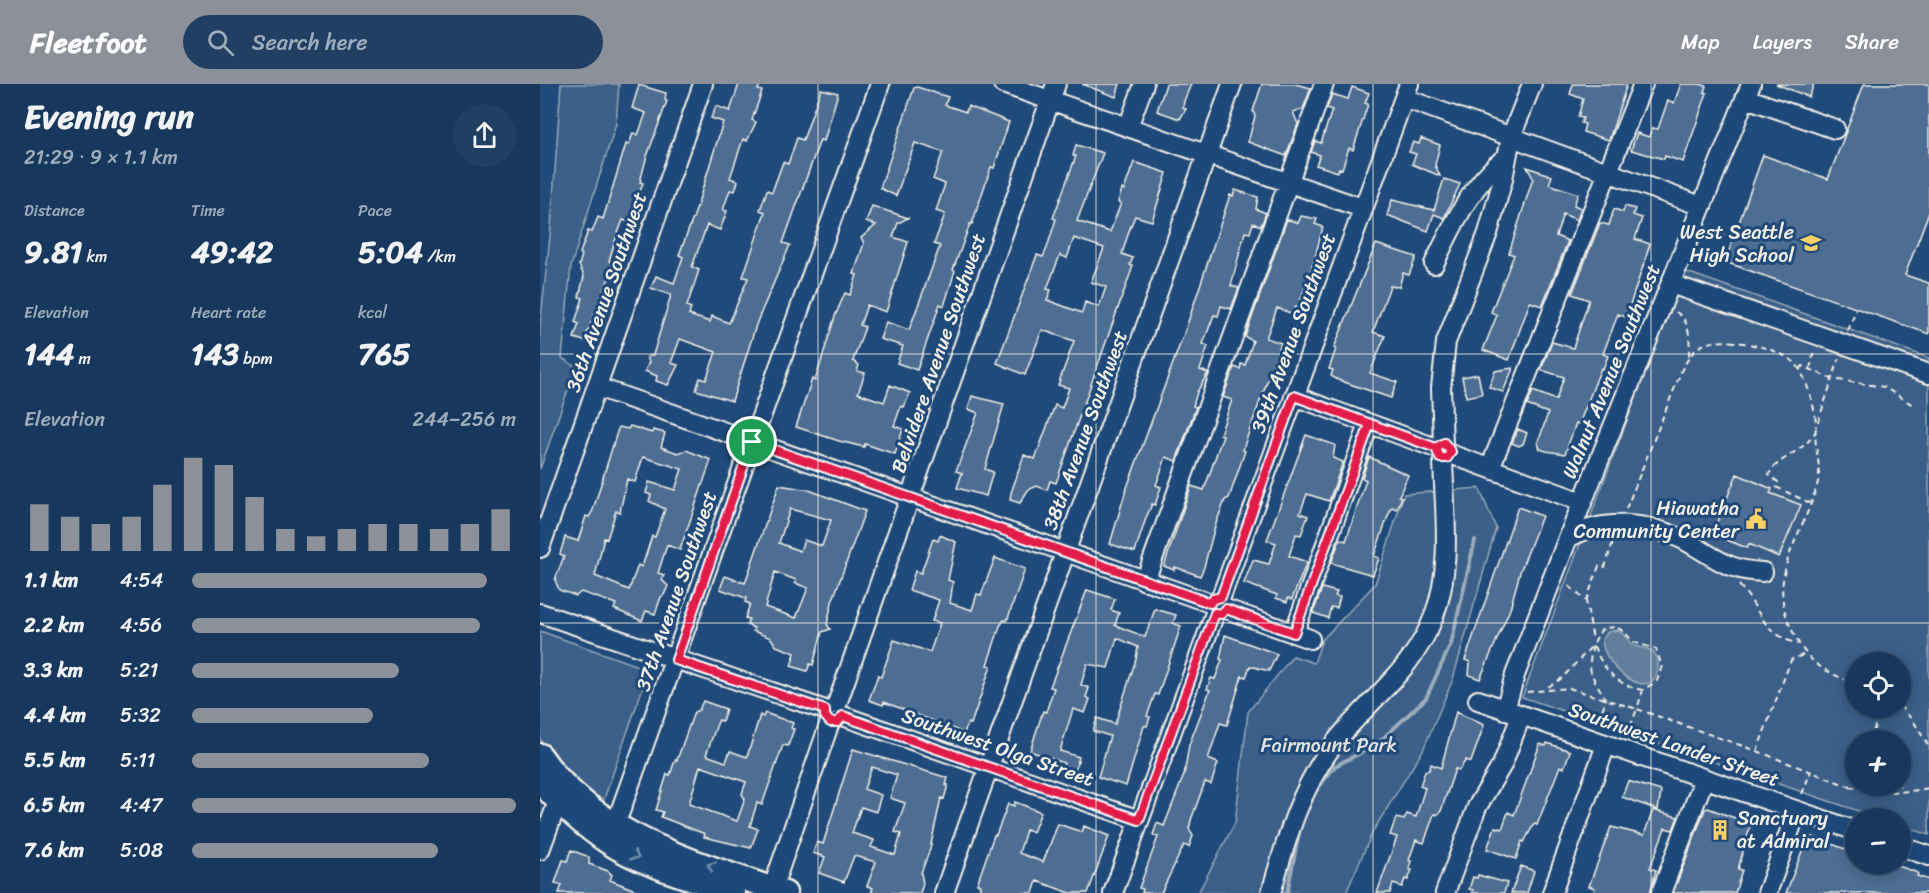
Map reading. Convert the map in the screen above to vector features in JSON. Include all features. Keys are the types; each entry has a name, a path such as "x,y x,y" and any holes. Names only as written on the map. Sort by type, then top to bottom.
{"main road":[{"path":"540,755 607,831 652,845 776,891"},
{"path":"540,782 558,801 607,831 646,861 734,893"}],"street":[{"name":"36th Avenue Southwest","path":"540,548 703,84"},
{"name":"37th Avenue Southwest","path":"607,831 620,812 676,660 880,84"},
{"path":"1003,84 1054,92 1128,127 1362,208"},
{"path":"1128,127 1144,84"},
{"name":"38th Avenue Southwest","path":"944,893 1232,84"},
{"path":"1144,581 1324,84"},
{"path":"1271,893 1300,799 1314,771 1336,742 1406,667 1434,616 1447,558 1442,377 1446,342 1488,233 1503,179 1505,158 1511,137 1533,84"},
{"path":"1490,468 1643,84"},
{"path":"1406,91 1511,137 1701,206"},
{"name":"39th Avenue Southwest","path":"1113,893 1406,91"},
{"path":"1748,91 1835,129"},
{"name":"Walnut Avenue Southwest","path":"1444,893 1477,807 1499,772 1513,713 1515,675 1582,502 1748,91"},
{"name":"Belvidere Avenue Southwest","path":"776,891 834,713 1054,92"},
{"path":"1434,264 1466,203 1488,171 1505,158"},
{"path":"1671,284 1929,374"},
{"path":"597,387 1302,636 1370,424"},
{"path":"1294,396 1582,502"},
{"path":"1568,538 1592,528 1619,524 1671,534 1732,568 1763,572"},
{"name":"Southwest Olga Street","path":"540,613 1139,820"},
{"name":"Southwest Lander Street","path":"1478,700 1704,779 1800,802 1845,825"},
{"path":"1552,893 1605,745"},
{"path":"1661,893 1704,779"},
{"path":"540,850 558,801"},
{"path":"1767,893 1800,802"},
{"path":"1911,850 1929,856"}],"path":[{"path":"1704,228 1733,238"},
{"path":"1546,688 1562,678 1593,644 1601,630 1614,626 1622,628 1633,642 1656,649 1662,659 1662,672 1657,681 1643,690 1633,689 1614,678 1603,664 1593,644 1586,601 1595,572 1599,566 1605,567 1619,524 1689,357 1690,340 1685,320 1671,310"},
{"path":"1846,336 1856,310"},
{"path":"1689,357 1705,344 1735,342 1756,346 1787,358 1800,370 1815,412 1819,474 1783,572 1780,587 1784,610 1798,644 1805,654 1821,669 1845,679"},
{"path":"1810,503 1776,487 1778,482 1769,475 1772,468 1806,445 1816,428 1840,355"},
{"path":"1810,369 1812,356"},
{"path":"1800,370 1803,366 1832,379 1884,387 1913,405"},
{"path":"1738,584 1779,638 1798,644"},
{"path":"1569,586 1586,601"},
{"path":"1593,644 1589,666 1590,675 1605,698 1599,718"},
{"path":"1757,751 1791,660 1805,654"},
{"path":"1527,692 1546,688 1569,688 1605,698 1757,751 1845,785"},
{"path":"1630,728 1643,690"},
{"path":"1910,718 1929,747"},
{"path":"1800,802 1811,771"},
{"path":"1911,792 1929,788"}],"green space":[{"path":"561,84 619,84 616,124 571,266 562,358 576,367 540,469 540,326 551,227"},
{"path":"1684,271 1929,358 1929,835 1911,829 1911,808 1850,808 1522,697"},
{"name":"Fairmount Park","path":"1479,488 1496,528 1453,679 1423,750 1373,831 1346,893 1198,893 1235,823 1248,712 1293,656 1314,663 1322,640 1375,584 1404,494"},
{"path":"540,631 649,670 604,799 591,795 571,776 540,739"}],"shaded area":[{"path":"1617,630 1634,646 1650,650 1656,656 1658,665 1655,678 1648,683 1639,683 1629,679 1611,662 1602,640 1608,632"}],"building":[{"path":"739,84 760,84 758,90 762,91 752,120 756,122 747,141 743,139 730,178 738,181 735,191 730,190 723,210 727,211 720,230 707,225 692,267 699,270 687,306 691,308 689,315 710,322 712,316 729,323 748,278 743,277 765,212 760,210 767,190 772,192 783,162 788,164 797,138 803,140 821,89 838,93 824,141 820,140 783,243 790,245 757,322 732,401 696,390 700,378 706,380 716,352 680,339 671,363 678,365 668,385 656,381 657,376 645,371 649,362 647,357 653,355 671,295 651,288 656,276 674,283 683,257 679,255 695,213 723,122 711,118 716,106 730,111"},
{"path":"1082,84 1120,84 1116,97"},
{"path":"1166,84 1191,84 1184,101 1183,108 1186,109 1180,119 1157,111"},
{"path":"1262,84 1295,84 1311,88 1303,109 1293,112 1298,124 1286,156 1248,142 1255,116 1253,111"},
{"path":"1573,84 1627,84 1609,140 1583,132 1585,124 1581,123 1583,118 1578,117 1583,99 1570,94"},
{"path":"1681,84 1706,86 1704,92 1707,93 1683,162 1631,150 1637,133 1649,137 1652,128 1658,129 1668,100 1674,103"},
{"path":"1776,84 1814,84 1809,97"},
{"name":"West Seattle High School","path":"1864,84 1929,84 1929,212 1905,275 1929,283 1929,334 1725,262 1763,155 1828,179"},
{"path":"639,85 666,93 665,100 667,101 646,159 640,182 643,183 629,222 623,220 615,241 609,261 615,263 584,341 574,338 579,324 575,322 583,298 579,297 584,276 579,265 582,255 580,253 588,231 592,232 598,217 603,219 626,144 629,145 633,133 638,135 646,113 632,108"},
{"path":"1352,87 1369,93 1365,103 1368,104 1353,150 1349,148 1342,169 1339,168 1338,172 1316,165 1320,155 1311,152 1315,141 1321,143 1332,110 1327,108 1332,94 1348,99"},
{"path":"914,88 948,97 945,105 966,112 968,106 1009,122 994,168 991,167 972,224 970,224 953,270 955,271 944,306 940,304 917,370 897,363 903,346 880,339 886,322 909,330 940,246 934,244 945,214 936,211 945,184 933,179 943,152 915,143 896,196 880,188"},
{"path":"1421,138 1440,145 1435,165 1440,176 1412,164 1416,154 1409,152 1413,142 1419,144"},
{"path":"1076,145 1103,153 1077,221 1110,232 1121,203 1118,202 1122,189 1124,190 1134,162 1167,173 1152,221 1135,216 1129,231 1122,254 1133,258 1130,265 1133,266 1056,483 1050,481 1047,490 1037,486 1028,490 1020,503 1010,500 1011,493 1024,455 1035,459 1055,405 1062,408 1069,388 1058,385 1074,341 1042,330 1025,375 997,363 1037,255 1043,257 1047,248 1056,219 1053,218 1076,156 1073,156","holes":["1074,238 1104,248 1091,282 1106,287 1099,307 1085,302 1082,313 1047,300 1051,290 1047,289 1060,255 1067,258"]},
{"path":"1527,167 1552,176 1549,184 1578,194 1574,205 1581,208 1577,220 1563,214 1556,236 1568,241 1542,306 1530,302 1509,360 1483,350 1497,315 1491,312 1514,255 1509,253 1533,178"},
{"path":"1444,179 1460,184 1444,218 1434,214 1428,231 1387,215 1392,200 1434,210"},
{"path":"1235,190 1258,197 1256,209 1266,213 1261,226 1253,223 1250,233 1245,232 1231,286 1239,288 1231,309 1221,306 1218,316 1214,315 1203,344 1208,346 1200,370 1208,373 1197,392 1193,406 1196,407 1176,461 1166,457 1156,485 1161,487 1155,505 1152,504 1146,518 1135,552 1110,544 1125,493 1186,328 1230,195 1233,196"},
{"path":"872,206 908,218 898,223 893,237 908,242 886,312 867,305 860,325 865,327 853,361 859,365 857,371 865,373 858,393 884,402 890,385 910,393 904,407 901,406 894,426 903,429 895,454 865,444 864,447 839,441 796,427 812,379 815,381 835,316 845,293 850,295 857,275 854,274 864,243 861,238 876,225 866,222"},
{"path":"1625,206 1635,209 1633,215 1642,218 1635,239 1650,244 1626,317 1618,314 1603,354 1608,356 1579,424 1576,423 1565,454 1540,449 1538,443 1548,413 1527,405 1533,391 1556,400 1564,377 1541,370 1552,342 1573,348 1589,300 1572,294 1600,223 1609,225 1614,209 1623,212"},
{"path":"1301,216 1317,219 1315,224 1323,227 1298,308 1295,307 1293,314 1277,308 1266,338 1281,343 1245,443 1243,450 1245,451 1229,498 1225,500 1215,526 1200,576 1175,567 1174,570 1164,566 1191,486 1204,490 1223,435 1220,434 1232,400 1223,397 1234,367 1240,369 1241,364 1245,365 1253,341 1245,337 1287,219 1298,223"},
{"path":"1376,244 1416,257 1409,275 1403,273 1399,287 1390,286 1373,332 1385,336 1370,373 1397,382 1391,398 1338,380 1331,376 1333,370 1329,369 1336,349 1334,348"},
{"path":"1513,368 1503,392 1489,387 1495,371"},
{"path":"1478,374 1482,394 1466,397 1462,377"},
{"path":"972,396 1004,404 985,469 993,472 986,496 957,488 962,473 956,471 978,413 968,409"},
{"path":"630,426 652,433 653,430 665,433 661,447 678,453 686,450 711,460 680,550 667,545 658,573 664,575 662,580 668,586 655,614 646,611 642,621 614,609 616,604 581,592 576,596 559,590 555,580 564,556 560,554 565,537 578,541 586,516 589,517 593,510 619,427 628,429","holes":["643,457 682,469 675,490 649,482 646,493 651,495 649,501 665,509 655,537 652,536 642,567 638,565 629,590 595,576 604,538 607,539 616,511 620,512 627,479 635,482"]},
{"path":"1518,429 1527,433 1523,444 1519,446 1512,443"},
{"path":"1306,435 1335,445 1333,458 1343,462 1329,501 1307,494 1300,513 1308,516 1301,535 1296,534 1289,556 1307,562 1292,599 1288,598 1287,602 1276,598 1277,595 1244,583 1253,560 1269,564 1276,543 1267,540"},
{"path":"1369,457 1408,475 1399,496 1402,497 1397,509 1392,507 1374,556 1379,558 1373,575 1331,563 1340,539 1346,541 1366,480 1362,478"},
{"name":"Hiawatha Community Center","path":"1737,474 1772,489 1770,493 1801,505 1779,557 1749,544 1747,548 1712,534"},
{"path":"779,485 809,490 865,511 832,602 827,624 830,629 822,632 813,665 810,664 807,671 791,666 795,653 776,646 771,638 753,631 754,628 747,625 749,619 745,618 750,604 745,602 746,598 720,589 725,576 745,583","holes":["790,509 831,520 822,546 804,540 800,551 779,543","775,572 796,580 795,583 808,588 796,618 765,607"]},
{"path":"1518,507 1542,516 1520,572 1510,609 1480,679 1469,675 1470,662 1465,660"},
{"path":"940,535 956,542 948,580 953,582 950,603 972,610 977,594 981,595 995,558 1025,569 1007,621 1004,620 1000,626 987,665 991,666 971,724 968,723 964,733 884,702 883,705 869,700 878,675 881,677 894,640 930,652 940,623 932,621 939,600 909,590 915,571 921,573 933,539 938,541"},
{"path":"1322,588 1337,592 1335,596 1340,597 1337,608 1331,607 1328,618 1313,613"},
{"path":"1087,590 1115,599 1111,610 1119,613 1115,625 1145,637 1155,609 1176,615 1173,623 1181,626 1158,695 1155,694 1147,716 1150,717 1147,726 1144,726 1126,786 1098,777 1110,736 1093,731 1097,718 1115,724 1136,659 1138,647 1117,638 1108,668 1087,664 1081,685 1089,688 1086,697 1090,699 1085,713 1073,709 1060,751 1079,757 1074,774 1062,770 1064,763 1030,751 1043,711 1046,712 1054,688 1050,687"},
{"path":"1225,635 1277,654 1269,671 1250,666 1246,677 1242,676 1227,725 1220,723 1208,759 1218,763 1211,784 1205,782 1191,820 1189,829 1193,836 1189,847 1184,845 1161,893 1142,893 1143,889 1139,888 1158,837 1153,835 1157,823 1164,826 1184,775 1189,745 1210,690 1207,689 1211,678 1215,679 1222,660 1220,659"},
{"path":"703,701 726,709 722,721 719,720 717,724 706,755 726,762 730,751 747,757 760,715 763,717 765,713 793,723 791,728 794,729 788,746 783,745 762,805 757,803 750,826 758,829 751,848 704,837 705,834 661,817 663,812 656,810 667,774 670,775 675,760 677,760 694,712 699,710","holes":["700,766 746,782 742,794 745,799 737,821 689,804"]},
{"path":"1456,712 1484,725 1471,762 1466,760 1459,770 1455,769 1441,811 1437,815 1434,814 1424,843 1416,840 1409,860 1411,861 1409,869 1412,870 1408,880 1405,879 1402,887 1393,884 1390,893 1377,893 1397,837 1390,835 1396,818 1404,820 1407,814 1416,817 1425,788 1420,786 1425,771 1429,770 1431,764 1441,768"},
{"path":"1547,743 1570,751 1564,768 1560,766 1537,825 1534,824 1524,842 1522,841 1516,859 1487,849 1495,827 1502,829 1508,812 1514,815 1540,744 1546,746"},
{"path":"853,749 948,778 944,799 941,798 930,849 921,873 923,884 920,893 871,893 873,888 867,886 876,862 854,856 844,882 819,873 825,857 813,853 817,842 823,844","holes":["872,767 897,775 890,798 905,803 895,832 901,834 895,855 871,847 874,840 852,833 861,807 876,812 881,795 864,789"]},
{"path":"1628,781 1661,791 1658,810 1622,797"},
{"path":"1015,802 1041,812 1033,832 1026,830 1019,853 1043,862 1058,824 1082,832 1084,826 1109,836 1088,893 1070,893 1037,881 1033,893 980,893 980,885 977,884 994,835 996,835 1008,804 1014,806"},
{"path":"1708,808 1751,824 1738,869 1742,870 1735,893 1673,893 1705,809"},
{"path":"1653,810 1678,817 1673,830 1665,828 1650,868 1656,870 1650,893 1593,893 1595,888 1589,886 1611,827 1644,835"},
{"path":"1813,837 1845,849 1845,874 1911,874 1911,870 1918,873 1917,876 1929,880 1929,893 1786,893 1807,838"},
{"path":"571,850 589,857 589,864 608,871 612,875 610,880 643,893 559,893 562,885 555,883 563,860 567,861"},
{"path":"1521,866 1534,871 1527,893 1511,893"},
{"path":"1478,875 1507,883 1504,893 1472,893 1473,890 1469,889 1473,877 1477,878"}],"waterway":[{"path":"1308,809 1315,792 1335,766 1376,745 1426,698 1451,644 1475,540"},
{"path":"1287,893 1300,827"}],"place":[{"name":"West Seattle High School","path":"1811,243"},
{"name":"Hiawatha Community Center","path":"1756,519"},
{"name":"Sanctuary at Admiral","path":"1720,830"}],"route":[{"path":"752,442 676,660 825,710 826,719 830,722 838,722 843,716 1139,820 1215,613 1221,614 1226,609 1294,633 1370,424 1436,448 1440,444 1447,444 1451,452 1447,458 1440,458 1437,456 1436,448 1294,396 1221,597 1215,597 1210,603 752,442"}]}
